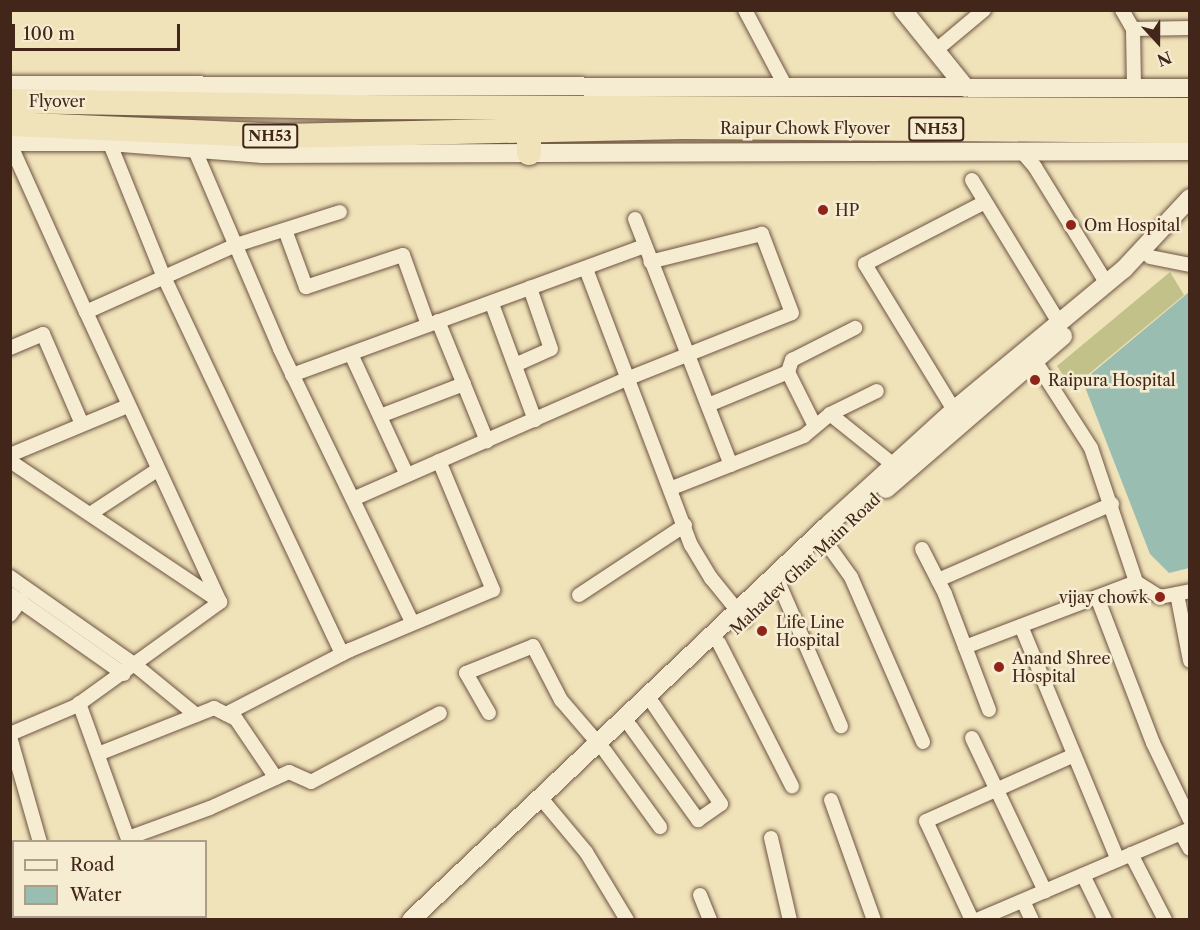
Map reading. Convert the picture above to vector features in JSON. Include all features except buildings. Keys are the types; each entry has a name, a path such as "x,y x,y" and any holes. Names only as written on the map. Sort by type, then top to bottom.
{"highway":[{"name":"NH53","path":"105,94 549,96"},
{"name":"Flyover","path":"10,102 105,94"},
{"name":"Raipur Chowk Flyover","path":"549,96 684,117 1190,131"},
{"name":"Raipur Chowk Flyover","path":"529,141 684,117 1190,111"},
{"name":"NH53","path":"10,124 107,135 191,141 283,136 529,141"}],"street":[{"path":"745,10 786,87"},
{"path":"903,10 966,88"},
{"path":"934,51 984,10"},
{"path":"1122,10 1133,29 1134,88"},
{"path":"1133,29 1190,28"},
{"path":"10,85 105,94"},
{"path":"549,96 786,87 1190,88"},
{"path":"220,602 157,470 10,143 107,135 163,276 342,654"},
{"path":"191,141 292,375 412,622"},
{"path":"529,141 1022,152 1190,151"},
{"path":"1022,152 1035,167 1107,284"},
{"path":"972,180 983,203 1060,324"},
{"path":"830,414 899,469 954,410 1032,355 1060,324 1107,284 1190,198"},
{"path":"954,410 866,272 865,264 983,203"},
{"path":"86,312 236,245 340,212"},
{"name":"Mahadev Ghat Main Road","path":"424,917 601,747 631,727 719,643 741,616 780,586 823,538 899,469 1150,257 1190,215"},
{"path":"635,219 731,465"},
{"path":"285,230 306,287 403,255 433,323 464,384 487,441"},
{"path":"353,499 629,378 792,313 762,234 650,262"},
{"path":"292,375 433,323 492,304 644,246"},
{"path":"1150,257 1190,265"},
{"path":"586,269 692,545 711,578 741,616"},
{"path":"515,365 551,349 530,288"},
{"path":"492,304 535,420"},
{"path":"815,426 788,372 792,360 855,328"},
{"path":"10,348 43,334 82,424"},
{"path":"351,354 407,475"},
{"path":"1032,355 1091,448 1112,504 1136,582 1160,597 1183,592 1190,661"},
{"path":"708,405 788,372"},
{"path":"380,416 464,384"},
{"path":"672,488 804,436 830,414 878,391"},
{"path":"10,455 128,406"},
{"path":"10,461 220,602"},
{"path":"226,714 342,654 412,622 493,590 439,461"},
{"path":"90,514 157,470"},
{"path":"938,580 1112,504"},
{"path":"579,595 685,525"},
{"path":"601,747 823,538 845,566 872,621 923,742"},
{"path":"922,549 938,580 989,710"},
{"path":"10,577 129,670"},
{"path":"965,647 1136,582"},
{"path":"780,586 841,726"},
{"path":"10,615 16,597 196,715"},
{"path":"1096,597 1153,743 1190,820"},
{"path":"39,840 10,735 79,704 220,602"},
{"path":"1021,626 1072,756 1118,860"},
{"path":"719,643 792,786"},
{"path":"489,713 466,673 533,646 561,700 601,747 660,827"},
{"path":"79,704 128,840 289,772 311,782 440,713"},
{"path":"631,727 699,820 721,804 654,705"},
{"path":"98,754 214,708 236,719 276,778"},
{"path":"972,738 1045,891"},
{"path":"972,920 926,821 1072,756"},
{"path":"831,800 874,920"},
{"path":"544,801 586,852 622,918"},
{"path":"977,920 1185,831 1190,849"},
{"path":"771,838 790,920"},
{"path":"1131,854 1166,920"},
{"path":"1083,875 1105,920"},
{"path":"700,895 710,920"},
{"path":"1023,901 1032,920"}],"shaded area":[{"path":"1170,272 1184,295 1072,388 1057,366"}],"water":[{"path":"1189,292 1189,568 1169,573 1150,554 1085,387 1091,374"}],"place":[{"name":"HP","path":"823,210"},
{"name":"Om Hospital","path":"1071,225"},
{"name":"Raipura Hospital","path":"1035,380"},
{"name":"vijay chowk","path":"1160,597"},
{"name":"Life Line Hospital","path":"762,631"},
{"name":"Anand Shree Hospital","path":"999,667"}]}
